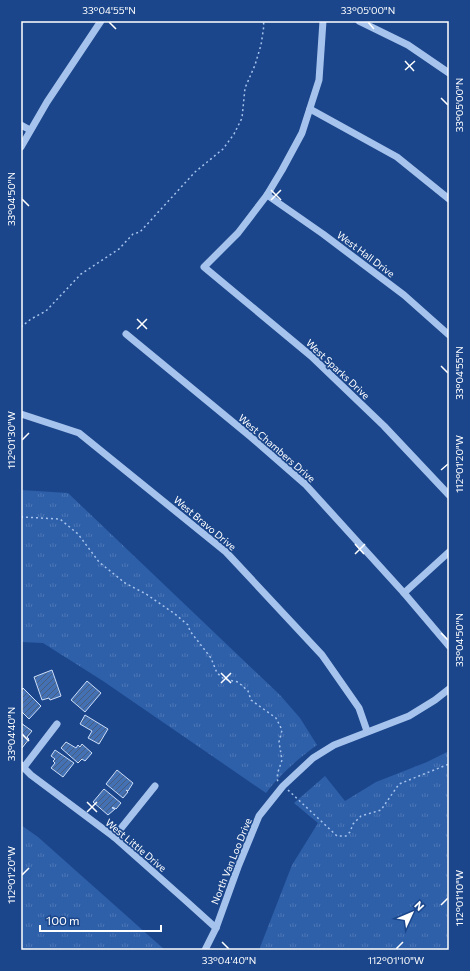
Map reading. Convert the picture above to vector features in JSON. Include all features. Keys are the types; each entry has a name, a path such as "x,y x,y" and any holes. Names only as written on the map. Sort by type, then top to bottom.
{"street":[{"path":"21,147 47,102 101,21"},
{"path":"267,194 302,133 320,80 323,21"},
{"path":"359,21 408,46 449,73"},
{"path":"310,109 397,157 449,199"},
{"path":"21,125 30,130"},
{"name":"West Sparks Drive","path":"267,194 238,233 204,267 310,356 384,426 449,495"},
{"name":"West Hall Drive","path":"267,194 324,234 404,295 449,335"},
{"name":"West Chambers Drive","path":"126,334 251,437 305,484 404,593 449,646"},
{"name":"West Bravo Drive","path":"21,414 79,433 226,552 322,655 359,708 367,731"},
{"path":"404,593 449,552"},
{"name":"North Van Loo Drive","path":"205,950 216,928 238,867 259,816 283,786 313,758 334,745 409,716 449,689"},
{"path":"22,766 58,724"},
{"name":"West Little Drive","path":"22,766 31,775 114,837 216,928"},
{"path":"114,837 155,786"}],"path":[{"path":"21,327 31,319 46,312 81,274 119,249 133,234 140,232 195,172 223,149 234,134 242,118 245,88 255,65 261,45 264,25 263,21"},
{"path":"21,517 60,518 78,534 99,562 125,583 146,594 188,625 190,632 211,658 216,673 224,679 238,682 248,691 251,700 276,718 282,730 279,742 282,760 278,772 278,782"},
{"path":"288,790 337,836 346,836 350,832 353,824 361,816 381,810 399,784 449,764"}],"green space":[{"path":"21,490 68,493 280,695 300,718 317,745 277,779 266,793 103,681 43,643 21,642"},
{"path":"449,751 449,950 259,950 292,865 318,823 294,803 325,776 345,801 376,782 427,762"},
{"path":"21,825 38,837 165,950 21,950"}],"building":[{"path":"52,670 61,696 50,700 49,698 42,700 34,677"},
{"path":"87,681 101,693 85,712 71,700"},
{"path":"23,688 41,706 29,719 21,711 21,691"},
{"path":"85,715 108,729 99,744 88,738 92,731 80,724"},
{"path":"21,723 32,731 27,737 29,739 22,748 21,747"},
{"path":"66,742 76,748 78,745 80,747 82,744 92,753 85,761 82,759 78,763 61,748"},
{"path":"55,750 74,763 63,777 51,768 55,763 53,761 55,759 51,756"},
{"path":"117,770 133,783 128,791 126,790 128,792 123,798 106,784"},
{"path":"104,789 121,803 116,809 113,807 112,808 115,809 108,815 93,802"}]}
